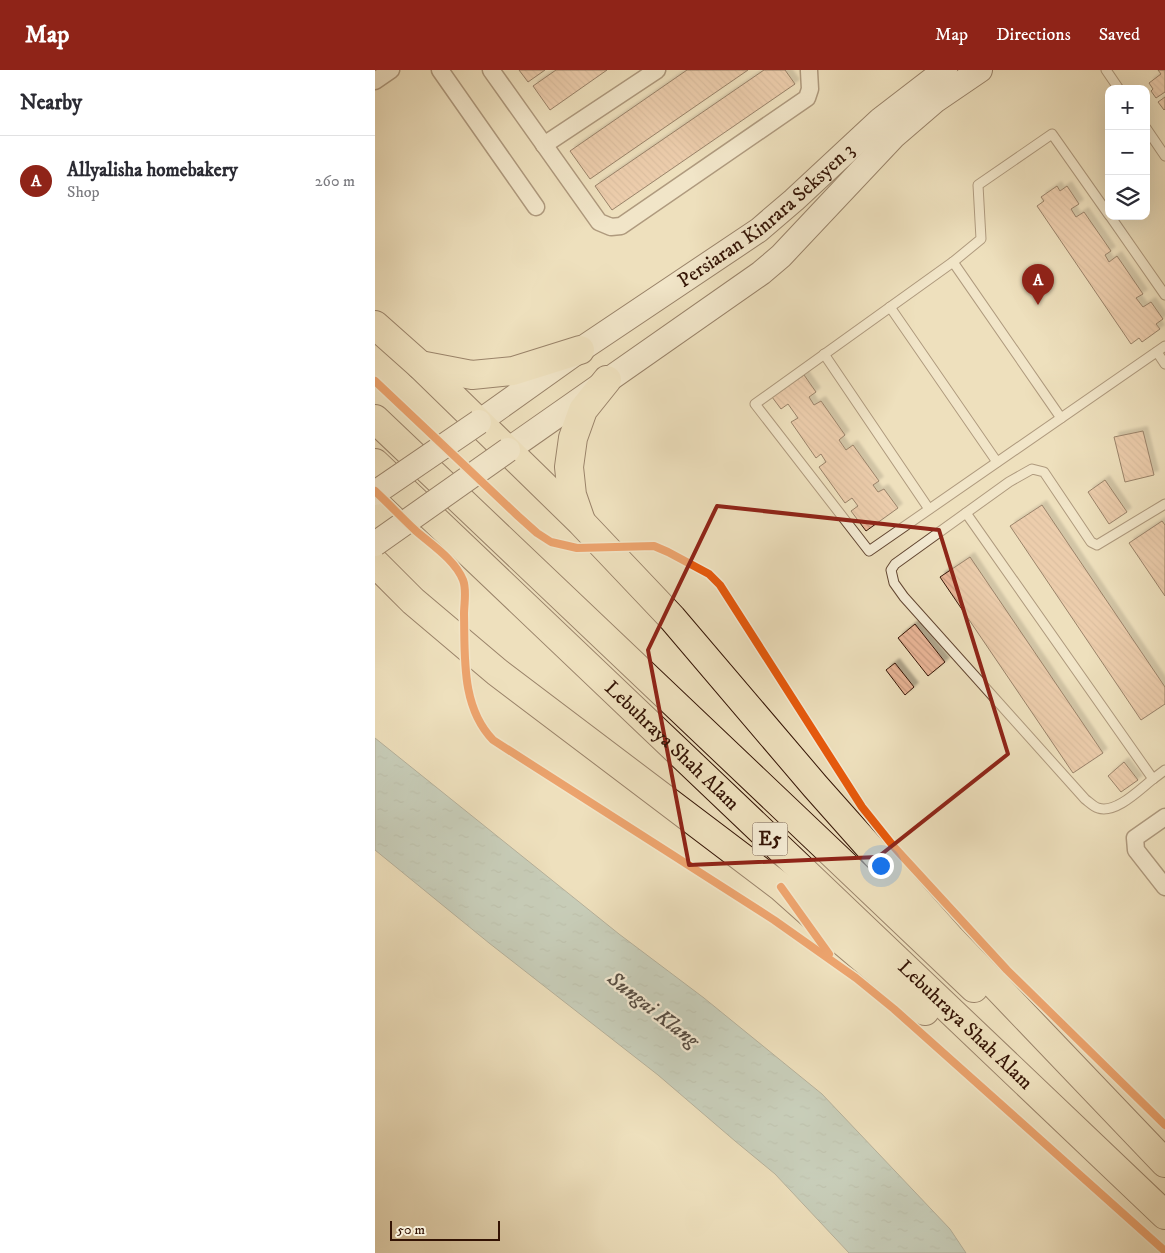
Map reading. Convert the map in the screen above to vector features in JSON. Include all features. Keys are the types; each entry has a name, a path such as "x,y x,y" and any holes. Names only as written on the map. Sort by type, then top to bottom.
{"highway":[{"path":"375,325 420,365 581,522 672,618 821,792 951,939 1165,1163"},
{"path":"420,365 472,375 513,371 580,350"},
{"path":"581,522 572,495 569,467 573,438 583,410 607,380"},
{"name":"Lebuhraya Shah Alam","path":"375,419 1165,1169"},
{"name":"Lebuhraya Shah Alam","path":"375,463 1165,1215"},
{"path":"375,563 413,601 497,672 781,886 834,934 974,1052 1091,1146"},
{"path":"375,586 413,601"}],"main road":[{"name":"Persiaran Kinrara Seksyen 3","path":"375,493 580,350 759,230 880,120 945,70"},
{"name":"Persiaran Kinrara Seksyen 3","path":"375,544 761,273 781,256 893,137 936,100 980,70"}],"street":[{"path":"375,81 391,70"},
{"path":"440,70 536,206"},
{"path":"491,70 599,222 611,227 621,226 807,98 810,89 809,70"},
{"path":"544,145 657,70"},
{"path":"1165,817 1135,838 1135,845 1136,850 1165,887"}],"lane":[{"path":"1106,70 1116,85"},
{"path":"1147,130 1165,156"},
{"path":"1105,209 1052,134 979,185 981,239 953,262 755,404 869,551 1165,346"},
{"path":"1112,220 1165,295"},
{"path":"953,262 1061,418"},
{"path":"891,307 997,462"},
{"path":"1157,352 1165,364"},
{"path":"824,354 929,509"},
{"path":"1165,504 1097,545 1091,542 1044,472 1032,469 1009,482 895,564 891,570 894,583 910,604 1085,799 1098,808 1113,808 1165,770"},
{"path":"966,513 1153,779"}],"highlighted area":[{"path":"717,506 939,530 1008,754 878,857 689,865 648,650"}],"water":[{"name":"Sungai Klang","path":"375,738 619,934 704,998 822,1094 950,1229 966,1253 849,1253 775,1174 658,1075 489,943 375,850"}],"building":[{"path":"519,70 545,70 528,82"},
{"path":"556,70 607,70 550,110 533,86"},
{"path":"687,70 748,70 590,179 570,151"},
{"path":"764,70 785,70 795,84 612,210 595,186"},
{"path":"1158,70 1165,70 1165,92 1156,98 1151,91 1153,89 1149,83 1161,74"},
{"path":"1165,97 1165,109 1164,110 1158,102"},
{"path":"1057,186 1060,191 1067,186 1079,204 1071,209 1076,217 1084,212 1111,251 1105,255 1109,262 1117,256 1143,294 1136,298 1143,307 1151,302 1163,319 1156,324 1160,329 1142,342 1139,338 1131,344 1037,206 1044,201 1041,197"},
{"path":"804,375 816,392 809,397 814,405 821,401 845,435 839,440 846,450 853,445 879,481 873,485 878,492 884,489 898,508 866,531 851,511 858,506 852,498 845,503 819,467 826,462 821,454 816,458 791,422 798,418 788,404 781,409 772,397"},
{"path":"1143,431 1154,475 1125,482 1114,437"},
{"path":"1105,480 1127,512 1109,524 1088,492"},
{"path":"1042,505 1165,687 1165,704 1141,720 1010,526"},
{"path":"1162,521 1165,525 1165,596 1129,543"},
{"path":"970,557 1103,753 1073,773 940,577"},
{"path":"915,624 945,662 928,676 898,638"},
{"path":"895,663 914,687 905,695 886,670"},
{"path":"1124,762 1138,780 1121,792 1108,776"}],"cycle path":[{"path":"375,381 518,516 537,533 551,542 577,548 654,546 709,574 720,585 862,807 894,847 1007,970 1165,1125"},
{"path":"375,491 416,531 449,559 463,580 465,593 464,647 467,681 475,712 493,740 774,920 856,978 894,1009 1165,1251"},
{"path":"781,887 829,954"}],"place":[{"name":"Allyalisha homebakery","path":"1038,305"}]}
